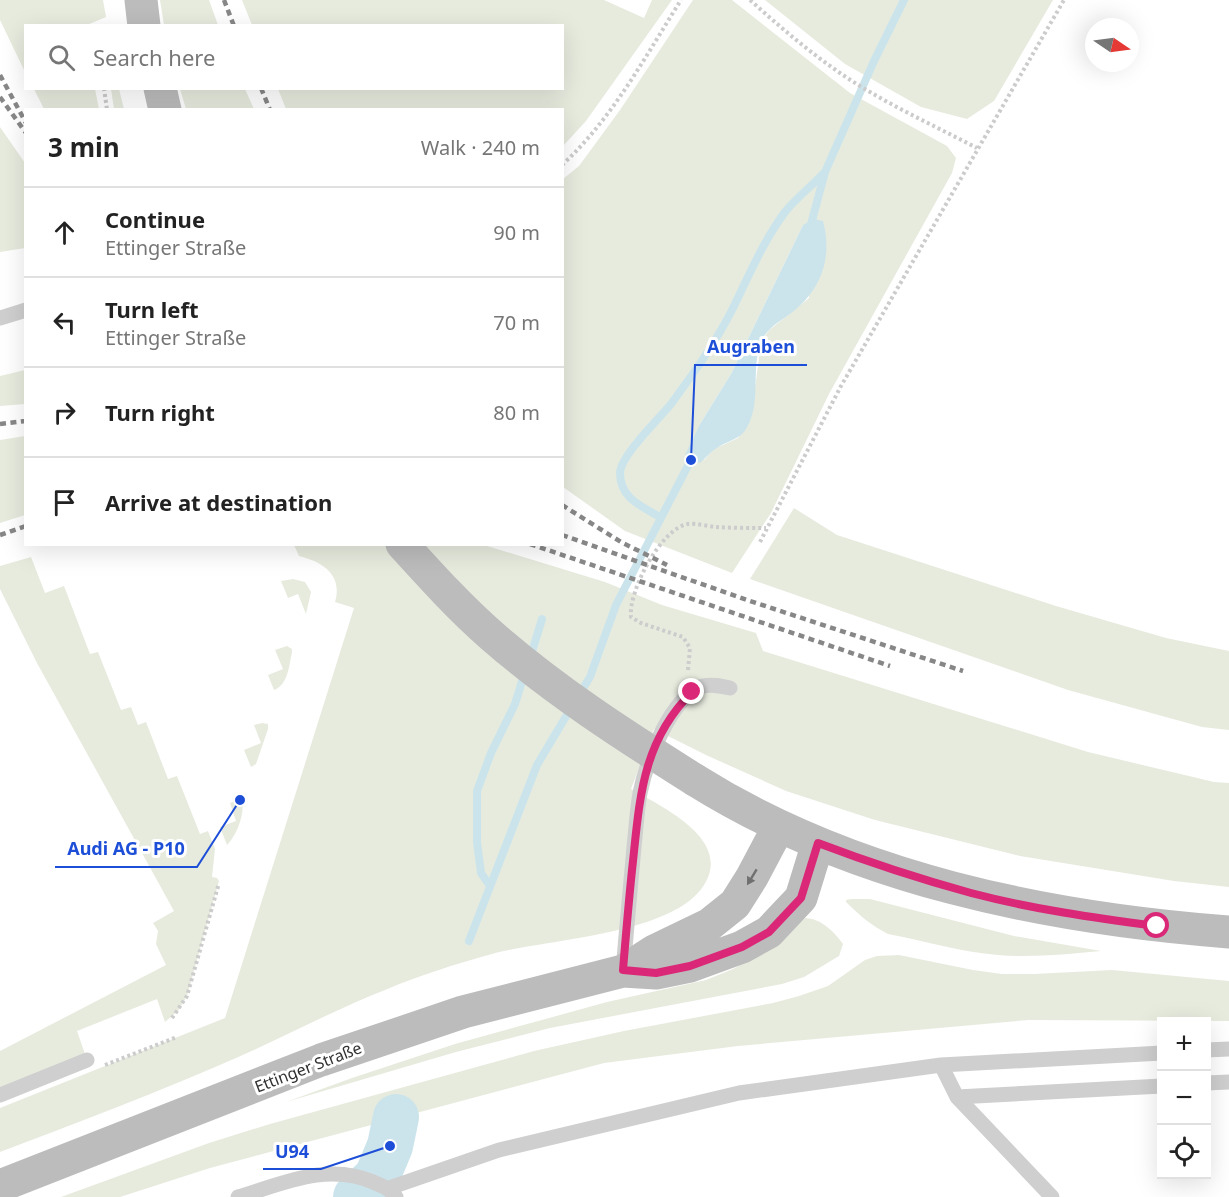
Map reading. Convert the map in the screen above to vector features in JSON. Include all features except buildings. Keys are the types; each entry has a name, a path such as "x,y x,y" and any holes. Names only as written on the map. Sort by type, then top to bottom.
{"main road":[{"path":"141,0 144,24"},
{"path":"160,90 164,108"},
{"path":"404,546 438,584 502,644 608,725 723,797 779,826 863,860 972,893 1064,913 1157,926 1229,932"},
{"name":"Ettinger Straße","path":"0,1186 321,1060 463,1012 623,970 654,951 710,924 735,904 779,826"},
{"name":"Ettinger Straße","path":"623,970 656,973 690,966 742,947 769,932 801,898 818,843"}],"lane":[{"path":"0,318 24,311"},
{"path":"623,970 640,794 648,763 664,728 692,692 704,686 717,685 730,688"},
{"path":"1211,1050 1229,1049"},
{"path":"238,1197 309,1176 331,1172 359,1175 393,1193 499,1150 739,1093 941,1065 1157,1053"},
{"path":"0,1095 87,1060"},
{"path":"941,1065 957,1097 1052,1197"},
{"path":"1211,1083 1229,1082"},
{"path":"957,1097 1157,1086"}],"path":[{"path":"564,163 584,145 616,101 681,0"},
{"path":"750,0 784,31 841,74 886,101 977,148"},
{"path":"760,542 842,386 1064,0"},
{"path":"104,90 107,108"},
{"path":"681,704 690,661 690,648 683,637 632,617 630,606 634,592 656,549 671,533 687,524 766,528"},
{"path":"172,1018 187,996 219,883"}],"shaded area":[{"path":"0,0 103,0 106,17 89,24 24,24 24,70 0,20"},
{"path":"160,0 209,0 218,24 164,24"},
{"path":"242,0 604,0 644,18 652,0 672,0 586,121 564,145 564,108 286,108 278,90 564,90 564,24 252,24"},
{"path":"693,0 732,0 850,93 947,146 956,158 952,173 829,394 771,513 732,573 625,531 564,488 564,178 579,166 620,110","holes":["803,225 809,298 768,331 761,343 751,418 738,438 714,449 704,460 700,424 731,374"]},
{"path":"765,0 1053,0 994,101 967,119 921,107 845,64"},
{"path":"34,90 95,90 99,108 44,108"},
{"path":"111,90 119,90 124,108 114,108"},
{"path":"180,90 245,90 254,108 186,108"},
{"path":"0,127 24,162 24,248 0,252"},
{"path":"24,370 24,404 0,406 0,376"},
{"path":"24,436 24,515 0,523 0,440"},
{"path":"794,508 837,535 1056,606 1166,638 1229,651 1229,730 1202,727 1068,690 750,579"},
{"path":"294,546 487,546 605,582 662,605 756,633 763,651 1088,752 1214,782 1229,783 1229,887 1174,881 1020,856 875,820 786,791 654,729 631,789 675,815 702,839 709,853 710,868 704,885 688,902 665,915 638,925 607,933 492,954 411,979 207,1071 0,1152 0,1108 225,1018 354,608 335,602 336,584 329,571 316,562 299,556"},
{"path":"31,557 45,593 64,586 90,654 98,652 121,710 131,707 138,725 146,722 168,779 177,776 200,834 208,831 215,849 212,877 219,881 187,996 178,1011 165,1022 157,999 77,1031 85,1054 0,1088 0,1051 166,965 156,944 158,931 153,923 174,911 37,663 0,589 0,566"},
{"path":"293,579 305,582 311,592 306,614 298,594 288,598 281,581"},
{"path":"287,646 292,649 287,674 279,688 274,690 268,675 283,669 275,650"},
{"path":"268,724 268,729 256,764 251,767 244,750 261,743 254,725"},
{"path":"242,802 241,819 227,845 220,827 236,821 230,803"},
{"path":"851,899 870,899 1014,936 1101,951 1024,956 984,954 957,949 888,934 866,920 846,902"},
{"path":"805,918 816,920 827,926 843,944 839,956 804,977 782,984 550,1028 456,1052 286,1102 455,1044 607,1002 706,980 733,969 760,954"},
{"path":"899,955 1002,974 1112,970 1229,981 1229,1021 1211,1021 1211,1017 1157,1017 1157,1021 1028,1020 738,1046 604,1063 210,1168 120,1197 61,1197 209,1143 270,1124 534,1051 799,996 828,986 865,960 877,956"}],"water":[{"path":"813,219 823,221 826,235 822,273 810,295 770,329 761,342 756,364 755,400 750,422 741,435 715,450 700,463 691,460 685,455 700,424 731,374 803,225"}],"waterway":[{"path":"810,228 825,172 874,61 904,0"},
{"path":"660,517 639,505 628,495 621,482 622,465 633,447 671,404 710,348 777,224 789,207 824,173"},
{"path":"579,695 590,677 616,605 695,452"},
{"path":"530,658 542,619"},
{"path":"490,886 481,873 477,842 477,791 491,753 515,704 524,675"},
{"path":"469,941 537,765 571,708"},
{"path":"390,1146 396,1117"},
{"path":"356,1197 377,1177 390,1146 396,1117"}],"railway":[{"path":"224,0 233,24"},
{"path":"0,75 24,119"},
{"path":"262,90 269,108"},
{"path":"0,97 24,130"},
{"path":"0,424 24,421"},
{"path":"564,506 621,542 667,565"},
{"path":"0,535 24,527"},
{"path":"564,536 747,600 963,671"},
{"path":"536,546 890,666"}],"place":[{"name":"Augraben","path":"691,460"},
{"name":"Audi AG - P10","path":"240,800"},
{"name":"U94","path":"390,1146"}],"route":[{"path":"692,692 664,728 648,763 640,794 623,970 656,973 690,966 742,947 769,932 801,898 818,843 863,860 972,893 1064,913 1157,926"}]}
